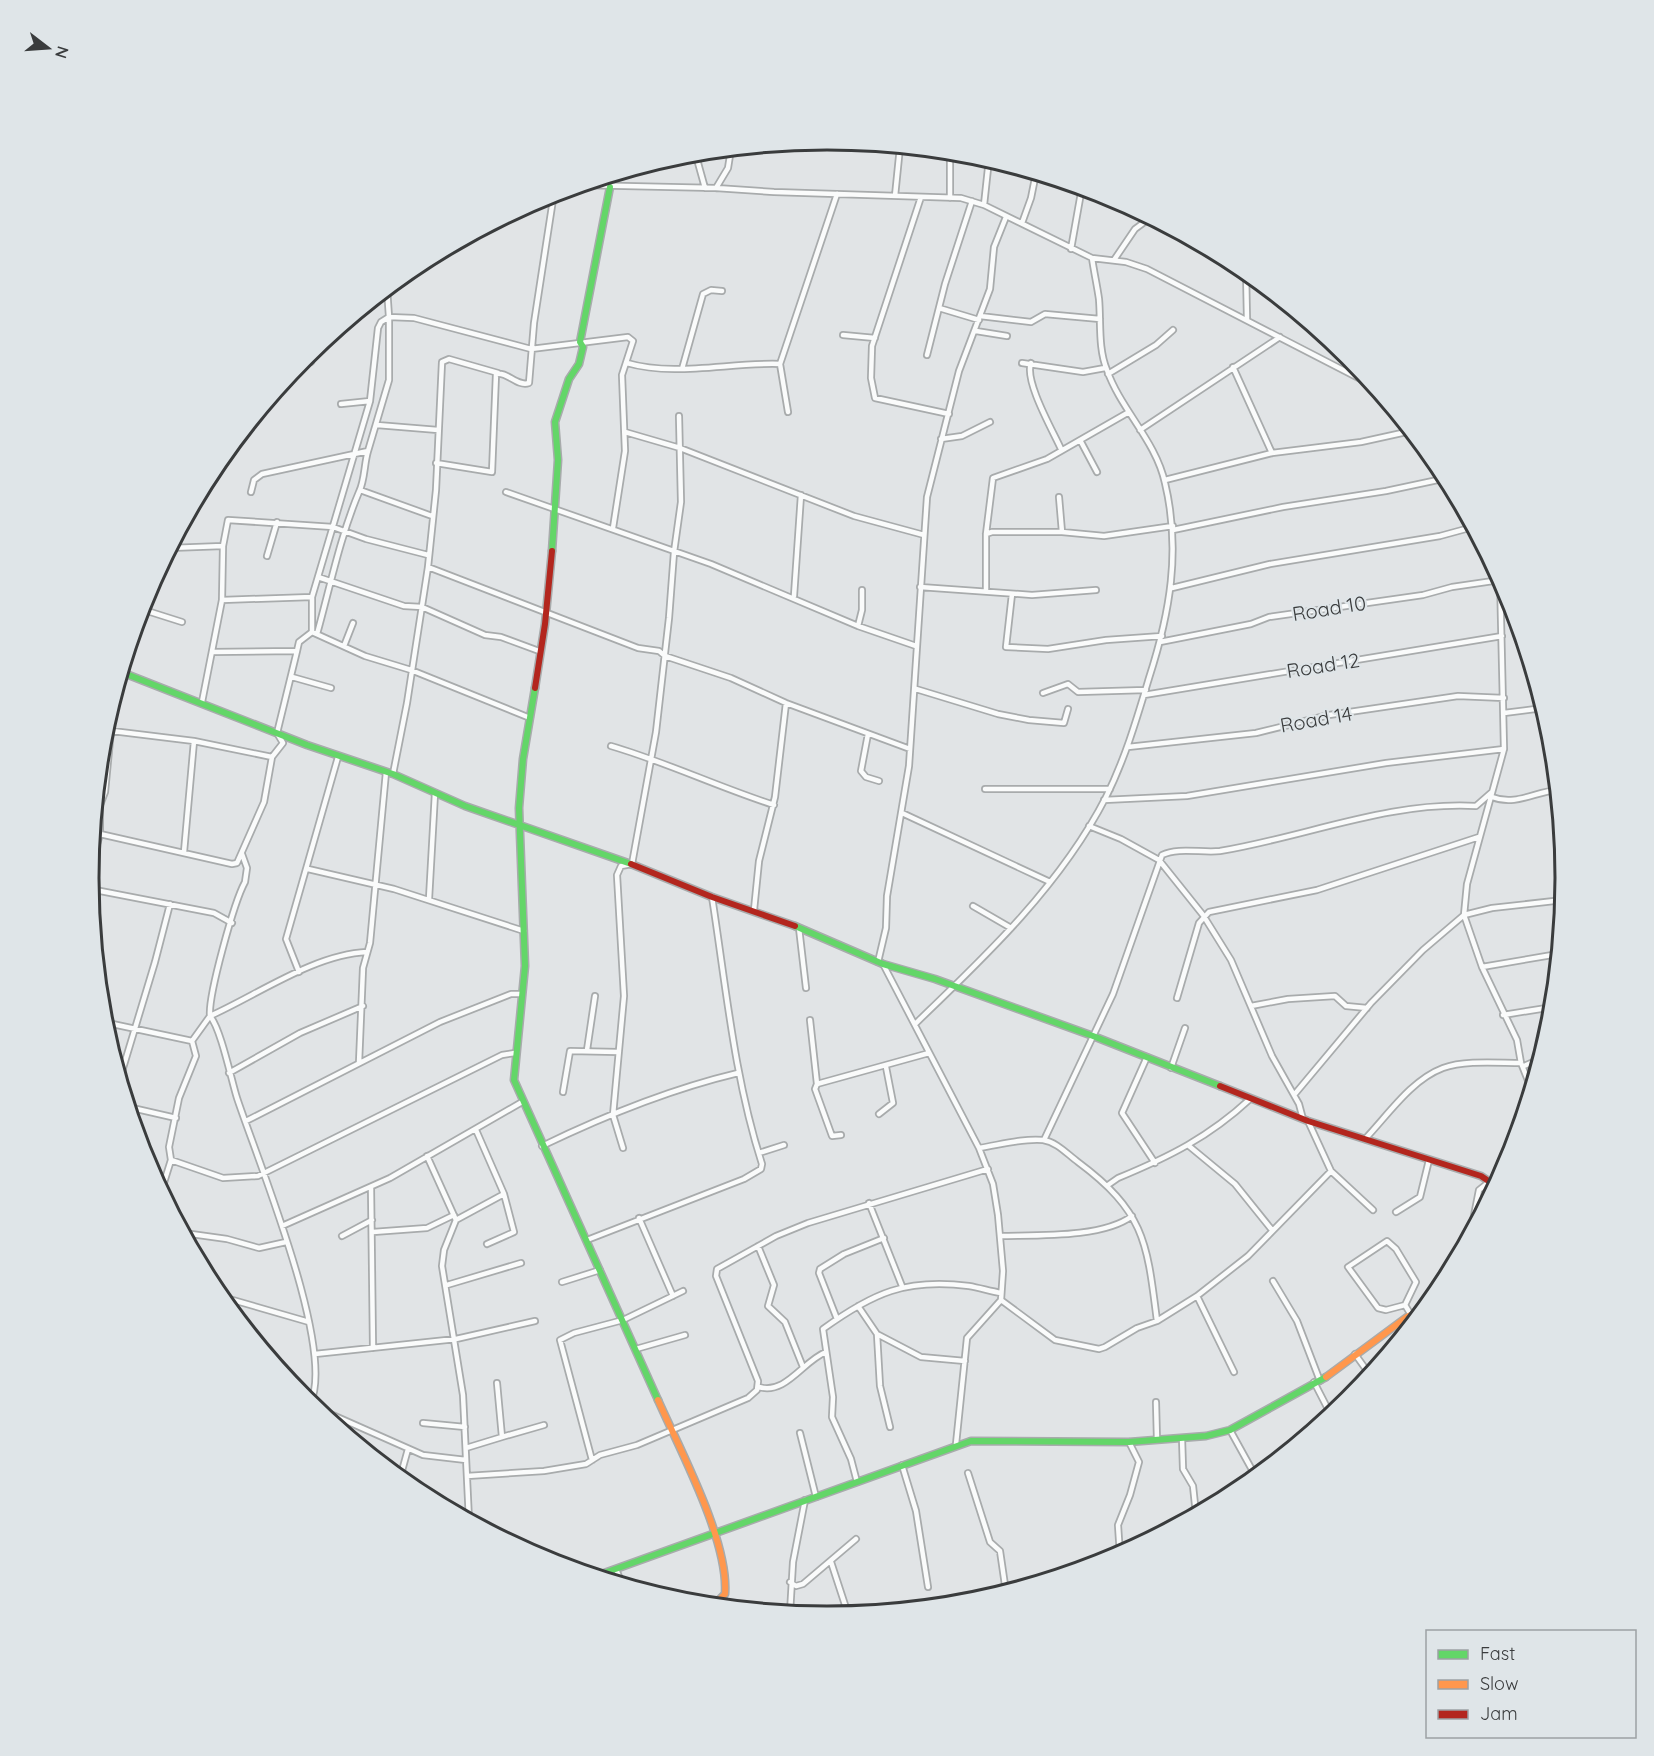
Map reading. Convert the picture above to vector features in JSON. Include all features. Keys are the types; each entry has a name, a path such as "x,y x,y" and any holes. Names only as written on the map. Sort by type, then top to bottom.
{"street":[{"path":"895,196 899,154"},
{"path":"716,188 728,168 730,156"},
{"path":"950,161 950,198"},
{"path":"698,162 705,188"},
{"path":"984,205 988,169"},
{"path":"1022,223 1034,181"},
{"path":"601,186 716,188 837,195 950,198 972,201 1092,258 1114,260 1147,269 1353,375"},
{"path":"610,187 580,342 582,347 579,364 569,379 555,422 559,474 556,508 546,612 520,795 525,966 514,1080 672,1430 714,1533 727,1587 723,1598"},
{"path":"788,412 780,364 837,195"},
{"path":"1071,249 1080,196"},
{"path":"921,197 875,338 871,356 875,398 949,414"},
{"path":"927,356 939,308 972,201"},
{"path":"359,1063 363,968 370,943 389,773 411,670 422,608 423,585 428,567 442,362 449,359 498,373 528,385 531,349 552,203"},
{"path":"956,1444 967,1338 1001,1300 1001,1236 988,1169 979,1148 881,963 886,928 887,896 902,813 910,749 911,713 916,689 916,646 927,497 959,371 970,339 976,331 992,283 994,247 1006,217"},
{"path":"1114,260 1130,235 1144,223"},
{"path":"915,1024 956,987 1011,928 1050,882 1089,826 1110,789 1128,747 1161,639 1172,588 1173,528 1165,480 1105,368 1092,258"},
{"path":"1246,284 1247,319"},
{"path":"682,369 703,294 711,290 722,291"},
{"path":"101,834 232,864 237,863 242,854 264,802 272,757 283,743 278,733 299,642 314,633 353,504 360,490 363,467 389,380 388,297"},
{"path":"939,308 979,318 1014,321 1036,321 1045,314 1100,319"},
{"path":"314,633 312,597 370,401 378,328 381,322 389,317 414,318 531,349 630,337 633,341 621,382 625,432 624,464 613,528"},
{"path":"1108,374 1156,345 1173,330"},
{"path":"976,331 1007,336"},
{"path":"843,335 875,338"},
{"path":"1140,430 1280,337"},
{"path":"627,363 659,369 780,364"},
{"path":"1022,363 1083,372 1105,368"},
{"path":"1031,363 1029,374 1061,449"},
{"path":"1233,367 1272,453"},
{"path":"436,463 492,472 496,428 495,379 498,373"},
{"path":"341,404 370,401"},
{"path":"986,590 993,478 1028,468 1129,412"},
{"path":"632,864 651,759 665,657 674,552 681,502 679,416"},
{"path":"941,439 962,436 990,422"},
{"path":"377,425 438,430"},
{"path":"625,432 680,448 888,528 924,536"},
{"path":"1165,480 1272,453 1361,442 1403,433"},
{"path":"1080,440 1097,472"},
{"path":"251,492 254,480 262,474 368,451"},
{"path":"988,532 1062,532 1104,536 1173,528 1436,480"},
{"path":"360,490 432,516"},
{"path":"506,492 711,564 794,596 858,626 916,646"},
{"path":"794,596 801,495"},
{"path":"1059,497 1062,532"},
{"path":"202,702 222,600 223,546 228,520 333,527 428,555"},
{"path":"267,556 277,522"},
{"path":"1172,588 1270,564 1440,536 1465,529"},
{"path":"179,548 223,546"},
{"path":"428,567 638,648 659,651 665,657 732,678 786,703 910,749"},
{"path":"318,577 404,606 422,608 472,627 485,635 501,637 539,651"},
{"name":"Road 10","path":"1012,594 1006,647 1048,649 1096,641 1161,639 1251,624 1269,617 1423,595 1491,580"},
{"path":"920,587 986,590 1012,594 1096,590"},
{"path":"858,626 862,610 862,590"},
{"path":"222,600 312,597"},
{"path":"1502,603 1504,749 1467,884 1464,915 1482,967 1516,1040 1527,1077"},
{"path":"149,612 182,622"},
{"path":"344,646 353,623"},
{"path":"314,633 365,656 411,670 530,718"},
{"name":"Road 12","path":"1043,693 1068,684 1078,692 1145,693 1502,636"},
{"path":"212,652 297,651"},
{"path":"129,675 338,757 389,773 435,793 632,864 712,897 754,910 881,963 1093,1035 1306,1120 1481,1176 1489,1182"},
{"path":"292,677 331,688"},
{"path":"916,689 1029,720 1064,723 1068,710"},
{"name":"Road 14","path":"1128,747 1259,732 1267,728 1329,715 1458,696 1504,698"},
{"path":"754,910 759,861 774,805 786,703"},
{"path":"1504,713 1535,709"},
{"path":"114,730 194,741 272,757"},
{"path":"868,734 861,771 866,777 879,781"},
{"path":"184,852 194,741"},
{"path":"611,746 635,752 774,805"},
{"path":"1104,800 1187,796 1244,789 1386,763 1504,749"},
{"path":"299,972 286,939 308,869 338,757"},
{"path":"104,795 107,771"},
{"path":"985,789 1110,789"},
{"path":"1492,794 1504,800 1550,792"},
{"path":"429,900 435,793"},
{"path":"1044,1140 1116,986 1159,860 1165,853 1220,851 1402,811 1448,804 1476,806 1492,794"},
{"path":"902,813 936,831 1025,868 1050,882"},
{"path":"1089,826 1121,839 1159,860 1203,915 1231,960 1272,1056 1331,1171 1373,1210"},
{"path":"1203,915 1317,890 1479,837"},
{"path":"242,854 247,868 215,983 209,1007 210,1016 265,1173 309,1322 317,1379 314,1395"},
{"path":"623,1148 614,1115 624,996 617,875 621,866 632,864"},
{"path":"308,869 429,900 524,931"},
{"path":"99,890 214,914 232,923"},
{"path":"587,1240 744,1179 761,1169 738,1073 712,897"},
{"path":"1294,1095 1367,1008 1423,950 1464,915 1492,908 1554,901"},
{"path":"124,1065 170,904"},
{"path":"973,906 1011,928"},
{"path":"1177,998 1203,915"},
{"path":"799,928 806,988"},
{"path":"165,1180 171,1160 169,1147 179,1098 195,1056 192,1041 210,1016 299,972 347,954 367,952"},
{"path":"1482,967 1551,955"},
{"path":"246,1121 440,1022 511,994 522,994"},
{"path":"587,1050 595,996"},
{"path":"1251,1006 1288,999 1335,996 1346,1006 1367,1008"},
{"path":"229,1073 300,1033 363,1006"},
{"path":"1503,1014 1543,1008"},
{"path":"810,1020 817,1084 815,1089 832,1137 841,1135"},
{"path":"114,1025 192,1041"},
{"path":"1171,1068 1185,1028"},
{"path":"563,1092 570,1051 618,1052"},
{"path":"171,1160 223,1178 242,1178 265,1173 474,1068 502,1055 515,1053"},
{"path":"817,1084 886,1067 929,1053"},
{"path":"1147,1057 1122,1113 1155,1163"},
{"path":"1365,1139 1420,1081 1432,1073 1445,1067 1522,1064 1531,1061"},
{"path":"879,1114 893,1103 886,1067"},
{"path":"542,1146 614,1115 709,1080 738,1073"},
{"path":"1108,1185 1118,1178 1189,1146 1250,1099"},
{"path":"282,1226 371,1187 476,1130 522,1102"},
{"path":"137,1109 176,1118"},
{"path":"476,1130 504,1194 514,1232 487,1244"},
{"path":"979,1148 1044,1140 1060,1147 1108,1185 1132,1216 1143,1236 1157,1321"},
{"path":"759,1153 784,1145"},
{"path":"1189,1146 1235,1184 1272,1230"},
{"path":"427,1156 455,1218 442,1257 456,1339 465,1427 469,1511"},
{"path":"1396,1212 1420,1197 1429,1160"},
{"path":"759,1387 751,1359 716,1276 717,1269 758,1246 808,1223 868,1203 988,1169"},
{"path":"1001,1300 1045,1335 1065,1343 1099,1349 1137,1328 1157,1321 1197,1296 1248,1256 1331,1171"},
{"path":"1476,1207 1479,1190 1488,1183"},
{"path":"371,1187 373,1348"},
{"path":"373,1232 427,1228 455,1218 504,1194"},
{"path":"868,1203 902,1286"},
{"path":"1001,1236 1078,1232 1123,1223 1132,1216"},
{"path":"639,1218 673,1296"},
{"path":"342,1236 372,1220"},
{"path":"193,1234 227,1239 260,1248 286,1242"},
{"path":"837,1319 819,1273 820,1269 844,1254 884,1238"},
{"path":"1387,1241 1396,1249 1416,1282 1406,1305 1386,1310 1378,1308 1347,1267 1387,1241"},
{"path":"758,1246 774,1285 768,1306 785,1322 803,1367"},
{"path":"447,1285 521,1263"},
{"path":"562,1282 600,1270"},
{"path":"1273,1281 1297,1321 1327,1406"},
{"path":"857,1482 851,1460 832,1417 833,1397 822,1332 858,1306 902,1286 970,1286 1001,1293"},
{"path":"592,1460 559,1342 563,1337 574,1333 623,1320 683,1291"},
{"path":"1197,1296 1234,1372"},
{"path":"235,1300 309,1322"},
{"path":"1406,1305 1411,1313"},
{"path":"858,1306 877,1334 921,1357 965,1361"},
{"path":"611,1572 956,1444 987,1439 1129,1442 1182,1438 1230,1430 1270,1411 1317,1382 1407,1319"},
{"path":"315,1354 456,1339 535,1321"},
{"path":"877,1334 880,1386 890,1426"},
{"path":"636,1349 685,1335"},
{"path":"467,1476 544,1471 592,1460 748,1398 759,1387 777,1386 809,1360 826,1352"},
{"path":"1355,1354 1365,1368"},
{"path":"497,1383 502,1437"},
{"path":"1156,1402 1157,1440"},
{"path":"338,1417 423,1455 466,1460"},
{"path":"423,1423 465,1427"},
{"path":"466,1448 544,1425"},
{"path":"1230,1430 1251,1469"},
{"path":"800,1433 816,1497"},
{"path":"1182,1438 1183,1469 1193,1486 1195,1505"},
{"path":"1121,1544 1118,1525 1130,1495 1139,1462 1129,1442"},
{"path":"403,1469 408,1449"},
{"path":"902,1465 916,1511 928,1587"},
{"path":"968,1473 990,1542 1000,1551 1005,1583"},
{"path":"790,1604 790,1582 806,1500"},
{"path":"790,1582 799,1586 831,1562 856,1539"},
{"path":"831,1562 845,1605"},
{"path":"616,1569 618,1575"}],"traffic: fast":[{"path":"552,551 558,460 555,422 569,379 579,364 583,347 580,342 610,187"},
{"path":"129,675 307,745 393,774 465,806 631,864"},
{"path":"535,688 523,759 519,808 525,966 514,1080 658,1400"},
{"path":"795,926 883,964 935,979 1093,1036 1220,1086"},
{"path":"608,1572 971,1441 1129,1442 1206,1436 1230,1430 1326,1377"}],"traffic: slow":[{"path":"1326,1377 1408,1316"},
{"path":"658,1400 690,1469 719,1548 724,1572 725,1594 721,1598"}],"traffic: jam":[{"path":"535,688 545,624 552,551"},
{"path":"631,864 712,897 795,926"},
{"path":"1220,1086 1308,1121 1481,1176 1489,1181"}]}
